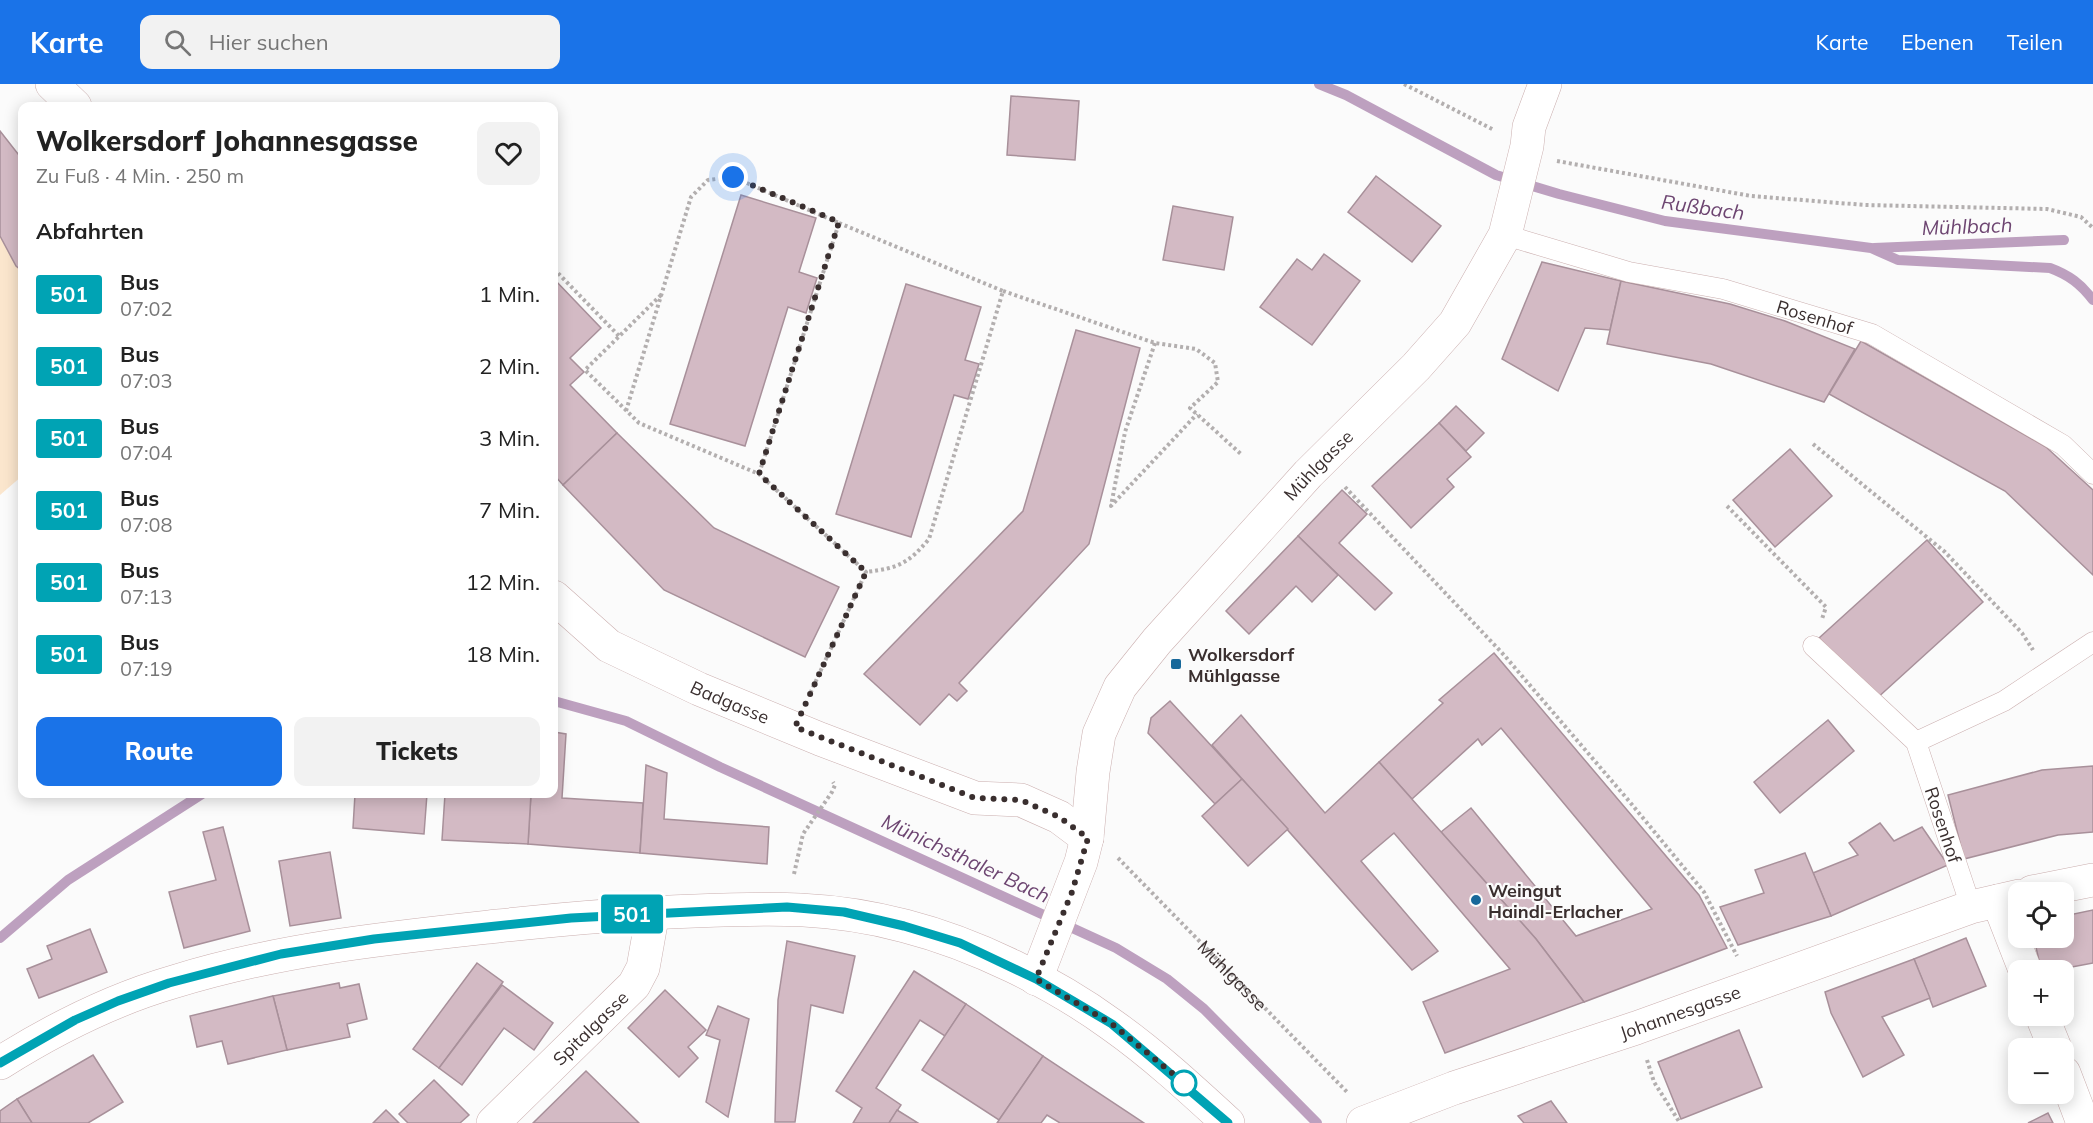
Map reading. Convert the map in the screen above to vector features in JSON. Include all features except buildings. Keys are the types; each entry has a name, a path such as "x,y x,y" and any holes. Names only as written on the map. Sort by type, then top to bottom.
{"street":[{"path":"52,84 71,102"},
{"name":"Mühlgasse","path":"1036,979 1072,892 1088,838 1093,772 1100,734 1120,687 1158,641 1322,462 1416,367 1455,323 1507,228 1527,142 1545,84"},
{"name":"Badgasse","path":"558,601 588,630 634,659 795,727 975,798 1021,800 1059,817 1088,838"},
{"path":"2074,884 2093,880"},
{"path":"1996,901 2021,960"},
{"name":"Johannesgasse","path":"1368,1121 1454,1088 1636,1028 1996,901"},
{"path":"0,1063 75,1020 118,1001 169,983 281,954 374,939 571,918 653,912 787,907 844,912 904,926 960,943 1036,979 1112,1024 1228,1123"},
{"name":"Spitalgasse","path":"494,1123 634,985 646,957 653,912"},
{"path":"2074,1099 2083,1123"}],"lane":[{"name":"Rosenhof","path":"1507,228 1629,272 1723,289 1872,334 2063,445 2093,474"},
{"path":"1916,742 2004,701 2093,642"},
{"name":"Rosenhof","path":"1813,645 1916,742 1996,901"}],"path":[{"path":"1404,84 1492,131 1527,142 1556,161 1751,196 1865,205 2047,209 2081,216 2093,228"},
{"path":"626,411 691,197 708,180 733,177 1003,291 1155,343 1196,349 1215,363 1218,382 1190,408 1241,454"},
{"path":"759,474 839,222"},
{"path":"558,273 619,336"},
{"path":"662,294 585,370 639,423 759,474 866,572 893,569 914,557 929,538 1003,291"},
{"path":"1155,343 1125,432 1111,506 1197,414"},
{"path":"1813,444 1945,552 2022,633 2046,671"},
{"path":"1322,462 1504,654 1697,883 1704,892 1752,986"},
{"path":"1727,506 1826,607 1813,645"},
{"path":"795,727 866,572"},
{"path":"787,907 803,834 832,792"},
{"name":"Mühlgasse","path":"1088,838 1116,855 1368,1121"},
{"path":"1636,1028 1654,1082 1680,1123"}],"shaded area":[{"path":"0,131 18,154 18,479 0,495"}],"waterway":[{"name":"Rußbach","path":"1319,84 1346,95 1496,175 1559,194 1665,221 1871,248 1898,260 2050,268 2074,281 2093,300"},
{"name":"Mühlbach","path":"1874,248 2064,240"},
{"name":"Münichsthaler Bach","path":"558,702 626,721 720,767 1116,948 1167,979 1204,1009 1317,1123"},
{"name":"Münichsthaler Bach","path":"0,938 68,880 196,798"}],"bus line":[{"name":"501","path":"0,1063 75,1020 118,1001 169,983 281,954 374,939 571,918 653,912 787,907 844,912 904,926 960,943 1036,979 1112,1024 1178,1077 1228,1123"}],"place":[{"name":"Wolkersdorf Mühlgasse","path":"1176,664"},
{"name":"Weingut Haindl-Erlacher","path":"1476,900"}],"route":[{"path":"733,177 839,222 759,474 866,572 795,727 820,739 975,798 1021,800 1059,817 1088,838 1072,892 1036,979 1112,1024 1184,1083"}]}
